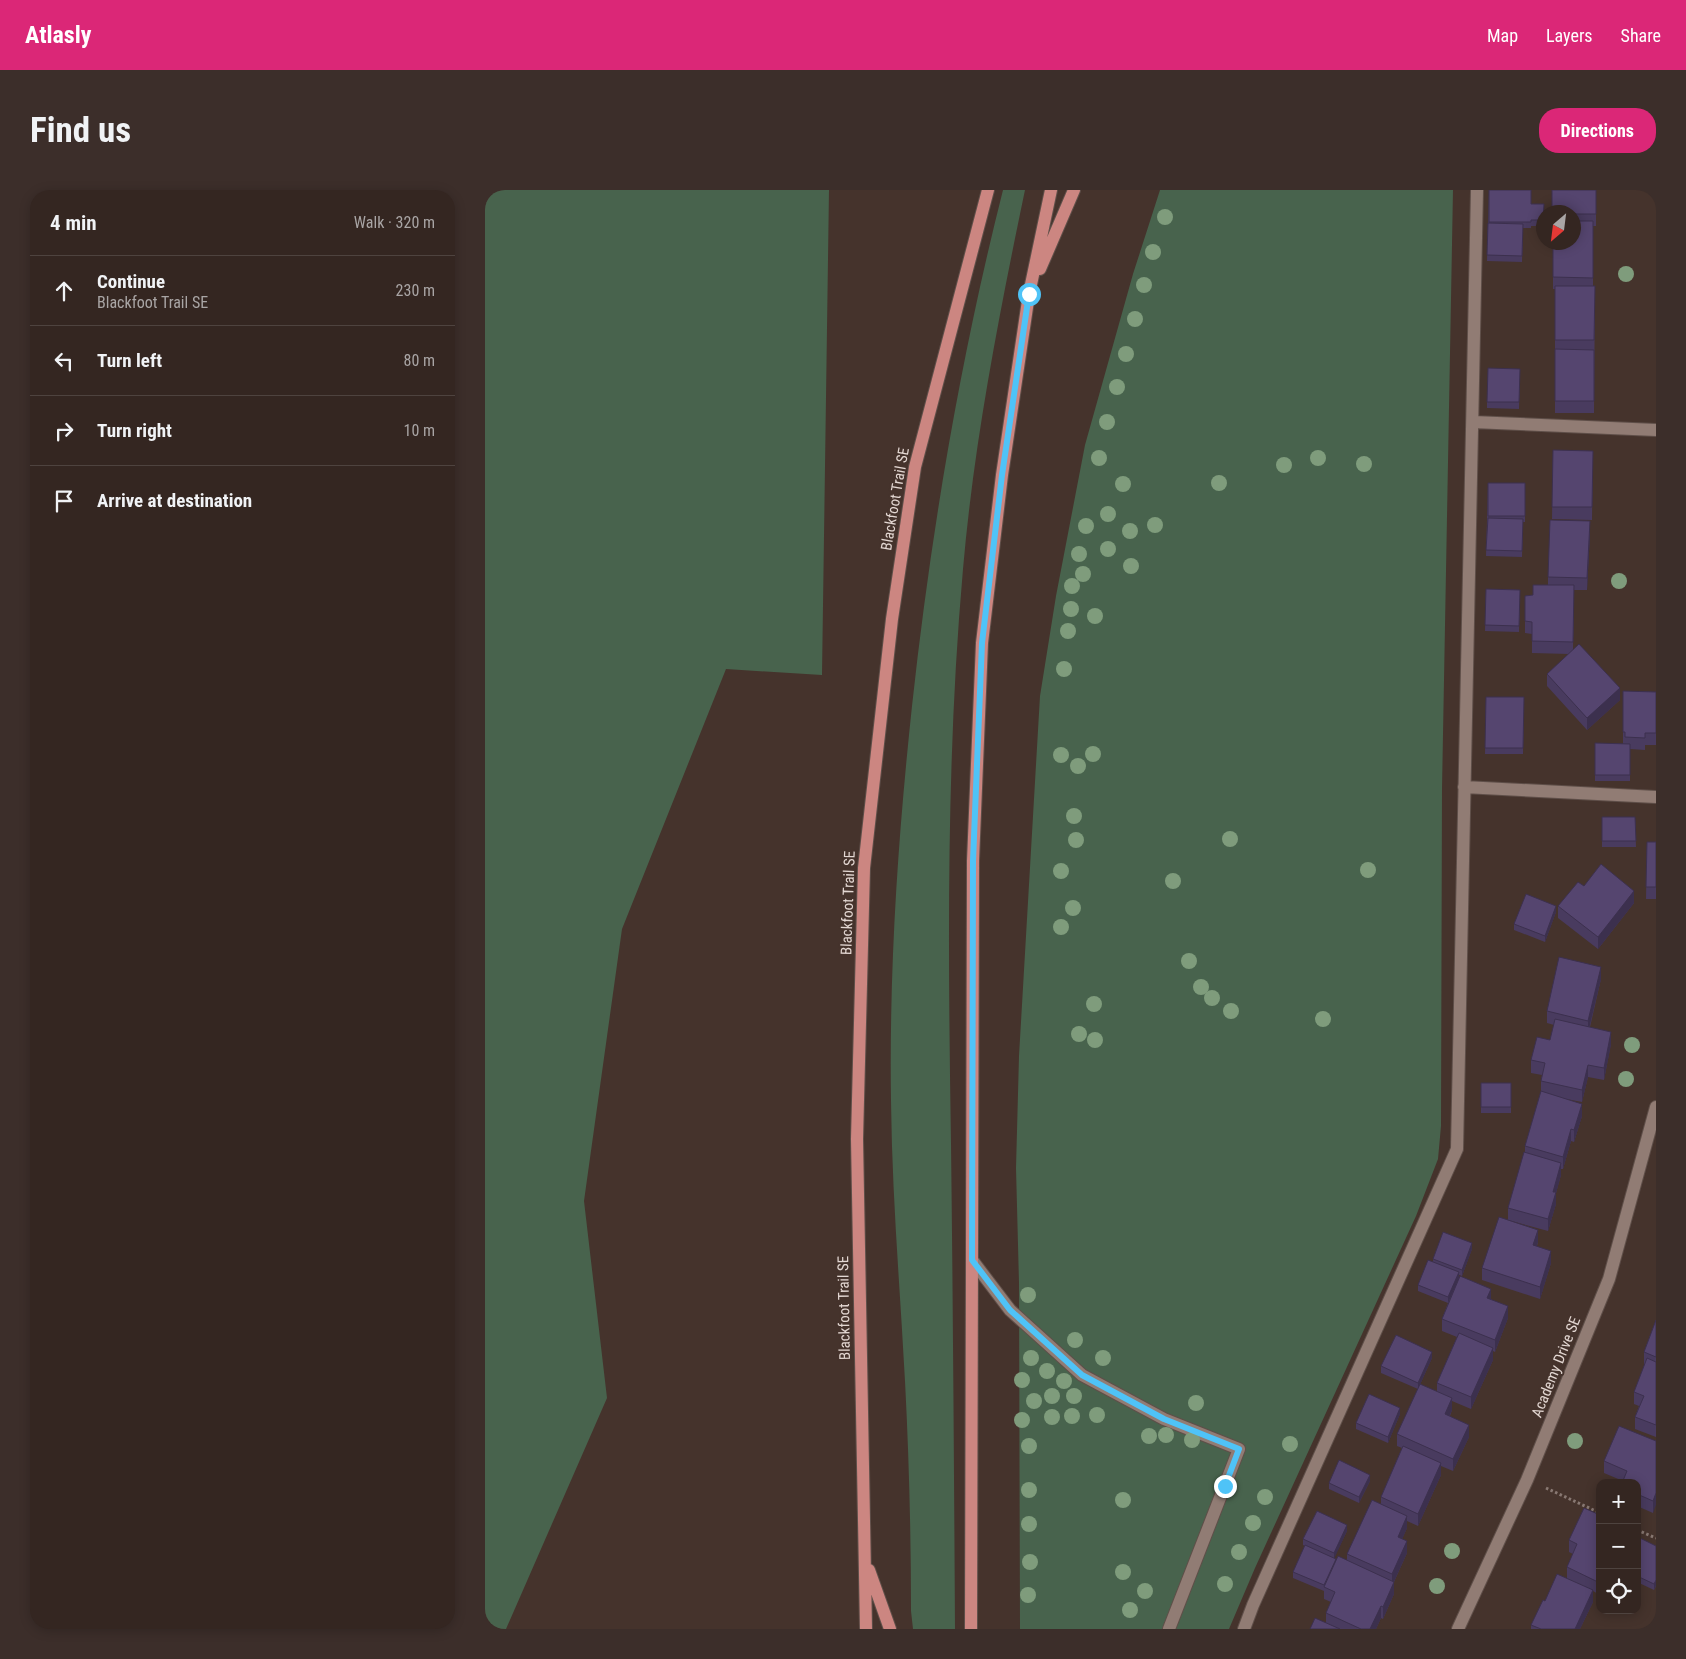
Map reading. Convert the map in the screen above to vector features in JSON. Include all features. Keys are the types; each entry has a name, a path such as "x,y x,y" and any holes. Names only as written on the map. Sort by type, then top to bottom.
{"main road":[{"path":"984,190 985,204"},
{"name":"Blackfoot Trail SE","path":"866,1629 857,1139 864,868 892,619 915,467 988,190"},
{"path":"971,1629 973,861 982,643 1002,475 1029,294 1051,190"},
{"path":"1029,294 1074,190"},
{"path":"865,1561 890,1629"}],"street":[{"path":"1244,1629 1457,1149 1477,190"},
{"path":"1473,422 1656,430"},
{"path":"1464,787 1656,797"},
{"name":"Academy Drive SE","path":"1458,1629 1527,1480 1609,1279 1656,1107"},
{"path":"972,1260 1010,1310 1082,1375 1164,1419 1239,1449 1169,1629"}],"path":[{"path":"1527,1480 1596,1511"},
{"path":"1641,1532 1656,1538"}],"green space":[{"path":"485,190 829,190 822,675 726,669 622,929 584,1201 607,1398 506,1629 485,1629"},
{"path":"1003,190 1025,190 997,331 968,521 957,641 951,784 949,1000 955,1629 913,1629 906,1410 892,1136 891,1002 895,903 912,706 928,576 960,382"},
{"path":"1160,190 1453,190 1442,789 1441,1126 1438,1159 1416,1216 1229,1629 1020,1629 1019,1283 1016,1168 1019,1056 1040,696 1056,596 1085,445 1133,274"}],"building":[{"path":"1489,190 1531,190 1531,204 1544,204 1536,205 1536,220 1531,220 1531,222 1489,222"},
{"path":"1552,190 1596,190 1596,214 1581,214 1581,205 1552,205"},
{"path":"1581,221 1593,221 1593,278 1553,277 1553,250 1581,250"},
{"path":"1488,223 1523,224 1522,256 1487,255"},
{"path":"1555,286 1595,286 1594,340 1555,340"},
{"path":"1555,349 1594,350 1594,401 1555,401"},
{"path":"1488,368 1520,369 1519,402 1487,402"},
{"path":"1553,450 1593,451 1592,507 1552,507"},
{"path":"1488,483 1525,483 1525,516 1488,516"},
{"path":"1488,518 1523,519 1522,551 1486,550"},
{"path":"1550,520 1590,521 1587,578 1548,577"},
{"path":"1533,585 1574,585 1573,642 1532,641 1532,622 1525,621 1525,596 1533,595"},
{"path":"1486,589 1520,590 1519,626 1485,625"},
{"path":"1579,644 1620,688 1587,718 1547,674"},
{"path":"1623,691 1656,692 1656,733 1645,733 1645,738 1625,737 1625,732 1623,732"},
{"path":"1486,697 1524,697 1523,748 1485,748"},
{"path":"1595,743 1630,744 1630,775 1595,775"},
{"path":"1602,817 1635,817 1636,841 1602,841"},
{"path":"1647,842 1656,842 1656,887 1646,887"},
{"path":"1601,864 1634,891 1598,937 1558,906 1578,882 1584,886"},
{"path":"1526,894 1556,906 1545,936 1514,924"},
{"path":"1559,957 1601,967 1588,1021 1547,1011"},
{"path":"1555,1019 1611,1032 1604,1068 1588,1065 1582,1090 1541,1081 1545,1063 1531,1060 1537,1037 1550,1040"},
{"path":"1481,1083 1511,1083 1511,1107 1481,1107"},
{"path":"1541,1091 1582,1104 1574,1130 1571,1129 1563,1157 1525,1146"},
{"path":"1524,1152 1561,1163 1553,1192 1556,1192 1548,1219 1508,1208"},
{"path":"1499,1217 1538,1230 1533,1245 1551,1251 1540,1287 1482,1268"},
{"path":"1443,1232 1472,1243 1462,1270 1433,1259"},
{"path":"1428,1260 1459,1272 1448,1297 1418,1285"},
{"path":"1460,1276 1491,1289 1487,1298 1508,1306 1495,1340 1442,1319"},
{"path":"1656,1320 1656,1357 1644,1352"},
{"path":"1459,1333 1493,1348 1471,1397 1437,1383"},
{"path":"1396,1335 1432,1352 1418,1383 1381,1366"},
{"path":"1647,1358 1656,1362 1656,1425 1635,1417 1644,1396 1634,1392"},
{"path":"1420,1384 1452,1398 1445,1414 1469,1425 1453,1459 1397,1434"},
{"path":"1369,1394 1400,1408 1388,1437 1356,1423"},
{"path":"1619,1426 1656,1441 1656,1493 1653,1501 1641,1496 1641,1479 1624,1479 1627,1471 1604,1461"},
{"path":"1403,1446 1441,1463 1418,1514 1381,1497"},
{"path":"1339,1460 1370,1475 1359,1497 1329,1483"},
{"path":"1372,1500 1407,1516 1398,1537 1407,1541 1392,1574 1347,1554"},
{"path":"1584,1508 1596,1513 1596,1581 1567,1567 1577,1544 1569,1540"},
{"path":"1317,1511 1347,1525 1334,1553 1303,1539"},
{"path":"1641,1538 1656,1546 1656,1580 1654,1584 1641,1578"},
{"path":"1305,1545 1336,1559 1324,1585 1293,1572"},
{"path":"1338,1556 1394,1582 1383,1607 1381,1606 1370,1629 1361,1629 1326,1613 1335,1592 1324,1587"},
{"path":"1557,1574 1593,1590 1575,1629 1541,1629 1531,1625 1543,1600 1545,1601"},
{"path":"1315,1618 1340,1629 1310,1629"}],"route":[{"path":"1029,294 1002,475 982,643 973,861 972,1260 1010,1310 1082,1375 1164,1419 1239,1449 1225,1486"}]}
